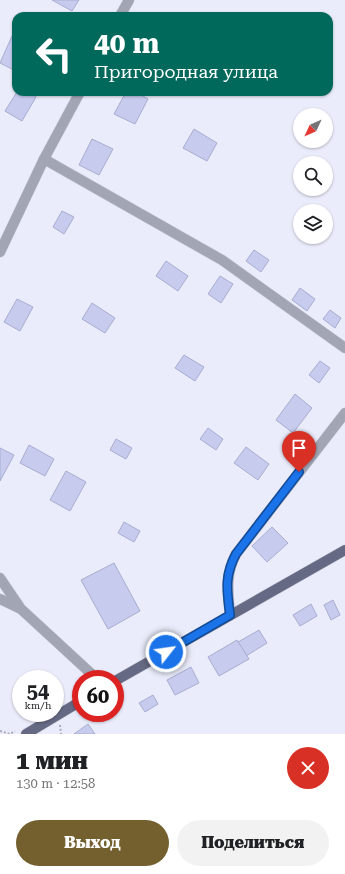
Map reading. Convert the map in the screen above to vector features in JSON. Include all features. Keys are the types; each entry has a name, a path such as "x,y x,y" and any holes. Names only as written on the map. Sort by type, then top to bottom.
{"main road":[{"path":"124,676 345,550"},
{"path":"26,734 72,706"}],"street":[{"path":"122,12 129,0"},
{"path":"0,252 44,159 78,96"},
{"path":"44,159 222,260 345,348"},
{"path":"230,615 226,582 230,566 236,554 345,413"},
{"path":"0,578 21,609 87,670"},
{"path":"0,599 21,609"}],"building":[{"path":"52,0 79,0 72,11"},
{"path":"12,36 12,69 0,63"},
{"path":"14,96 36,97 22,121 5,111"},
{"path":"124,96 143,96 148,99 135,124 114,114"},
{"path":"194,129 217,143 207,161 183,148"},
{"path":"92,139 113,149 99,175 79,165"},
{"path":"62,211 74,217 64,234 53,227"},
{"path":"254,250 269,260 261,272 246,261"},
{"path":"166,261 188,276 178,291 156,276"},
{"path":"220,276 233,284 221,303 208,294"},
{"path":"300,288 315,299 307,311 292,300"},
{"path":"17,299 33,307 20,331 4,322"},
{"path":"92,303 115,318 105,333 82,319"},
{"path":"330,310 341,318 335,328 323,319"},
{"path":"184,355 204,367 195,381 175,368"},
{"path":"320,361 330,368 319,383 309,375"},
{"path":"295,394 312,408 293,433 276,420"},
{"path":"208,428 223,439 216,450 200,439"},
{"path":"116,439 132,448 126,459 110,450"},
{"path":"29,445 54,459 45,476 20,463"},
{"path":"246,447 269,464 258,480 234,463"},
{"path":"0,448 14,455 0,481"},
{"path":"66,471 86,482 70,511 50,500"},
{"path":"124,522 140,531 134,542 118,533"},
{"path":"272,527 288,543 267,562 252,546"},
{"path":"114,563 140,611 108,629 81,580"},
{"path":"333,600 340,615 331,620 324,605"},
{"path":"311,604 317,616 300,626 293,615"},
{"path":"259,630 267,643 246,656 238,642"},
{"path":"237,640 249,659 219,676 208,657"},
{"path":"191,667 199,683 175,695 167,680"},
{"path":"153,695 158,704 145,712 139,703"},
{"path":"88,724 95,734 74,734"}],"route":[{"path":"166,652 230,615 226,582 230,566 236,554 299,472"}]}
